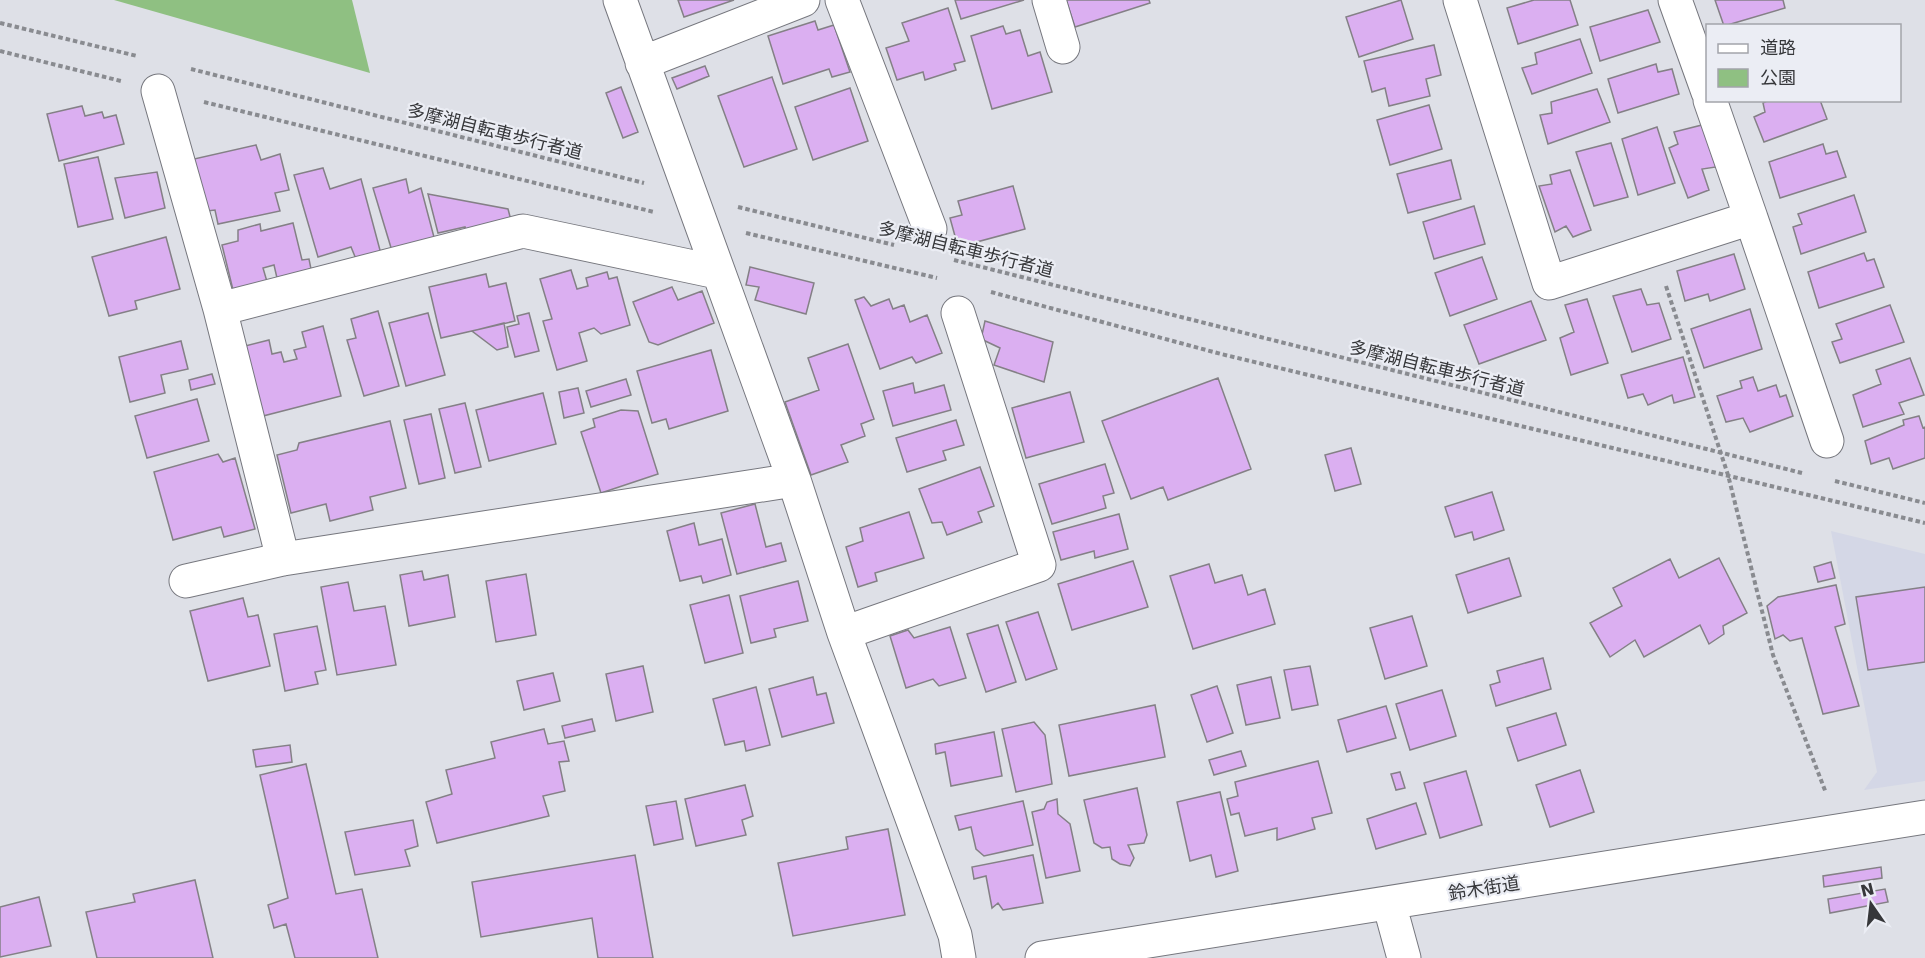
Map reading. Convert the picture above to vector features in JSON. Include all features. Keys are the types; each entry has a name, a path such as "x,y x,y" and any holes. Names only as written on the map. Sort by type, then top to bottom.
{"street":[{"path":"620,0 794,480 844,633 955,935 959,958"},
{"path":"642,63 803,0"},
{"path":"842,0 936,243"},
{"path":"1049,0 1063,46"},
{"path":"1460,0 1549,283 1751,218"},
{"path":"1675,0 1706,89"},
{"path":"158,91 220,309 283,559"},
{"path":"1711,102 1827,441"},
{"path":"220,309 523,231 717,272"},
{"path":"844,633 1039,565 958,313"},
{"path":"186,581 283,559 794,480"},
{"name":"鈴木街道","path":"1042,958 1925,817"},
{"path":"1389,903 1404,958"}],"path":[{"path":"0,22 148,59"},
{"name":"多摩湖自転車歩行者道","path":"182,67 896,246"},
{"name":"多摩湖自転車歩行者道","path":"936,243 1810,475"},
{"path":"1655,249 1728,475 1773,655 1839,831"},
{"path":"1833,481 1925,503"}],"shaded area":[{"path":"1831,531 1925,554 1925,781 1864,790 1877,772"}],"green space":[{"path":"114,0 352,0 370,73"}],"building":[{"path":"678,0 734,0 684,17"},
{"path":"955,0 1024,0 961,19"},
{"path":"1066,0 1149,0 1150,3 1075,27"},
{"path":"1401,0 1413,39 1359,57 1346,17"},
{"path":"1534,0 1570,0 1578,25 1518,44 1507,8"},
{"path":"1715,0 1783,0 1785,8 1731,24 1723,24"},
{"path":"948,8 965,61 954,64 956,70 925,80 923,72 897,80 886,48 909,41 902,23"},
{"path":"1648,10 1660,42 1600,61 1590,27"},
{"path":"815,21 818,30 834,25 850,72 832,77 829,69 783,84 768,36"},
{"path":"1003,26 1006,34 1020,30 1028,56 1040,52 1052,92 992,109 971,36"},
{"path":"1580,39 1592,73 1532,94 1522,68 1537,64 1535,53"},
{"path":"1434,45 1441,75 1426,79 1430,96 1389,106 1385,88 1372,92 1364,61"},
{"path":"1656,64 1658,72 1672,69 1679,94 1618,113 1608,79"},
{"path":"705,66 709,76 677,89 672,78"},
{"path":"772,77 797,149 744,167 718,96"},
{"path":"621,87 638,132 623,138 606,93"},
{"path":"850,88 868,141 813,160 795,107"},
{"path":"1597,89 1610,122 1548,144 1540,115 1552,113 1551,102"},
{"path":"1821,102 1827,119 1764,142 1754,117 1765,112 1763,103"},
{"path":"1429,105 1442,149 1390,165 1377,120"},
{"path":"82,106 85,116 102,112 104,118 116,115 124,144 59,161 47,114"},
{"path":"1702,125 1716,167 1702,169 1709,190 1688,198 1669,148 1678,144 1674,132"},
{"path":"1657,127 1675,183 1638,195 1622,139"},
{"path":"1611,143 1628,197 1594,206 1576,152"},
{"path":"1823,144 1826,154 1837,151 1846,177 1780,198 1769,162"},
{"path":"256,145 261,160 280,154 289,190 275,193 280,211 218,224 215,210 207,211 194,159"},
{"path":"98,157 113,219 78,227 64,164"},
{"path":"1451,160 1461,199 1408,213 1397,174"},
{"path":"323,168 330,189 361,179 381,254 356,259 351,247 318,257 294,175"},
{"path":"1570,170 1591,230 1573,237 1566,226 1555,232 1539,186 1552,184 1550,175"},
{"path":"157,172 165,208 125,218 115,178"},
{"path":"406,179 409,193 421,188 435,241 392,251 373,188"},
{"path":"1013,186 1025,229 958,247 950,218 962,215 958,201"},
{"path":"428,194 508,209 512,224 468,238 465,227 438,233"},
{"path":"1854,195 1866,232 1801,254 1793,227 1802,224 1798,214"},
{"path":"1474,206 1485,244 1434,259 1423,222"},
{"path":"293,223 302,260 309,259 311,269 277,278 274,265 263,268 268,285 234,294 222,245 238,241 238,230 260,224 261,231"},
{"path":"166,237 180,289 135,301 137,309 109,316 92,257"},
{"path":"1864,253 1867,261 1874,259 1884,287 1819,308 1808,272"},
{"path":"1734,254 1745,289 1710,301 1708,294 1685,301 1677,271"},
{"path":"1482,257 1497,299 1450,316 1435,273"},
{"path":"750,267 814,283 806,314 755,300 759,287 746,285"},
{"path":"571,270 577,289 588,286 586,278 607,272 609,279 617,277 630,325 601,334 594,328 579,333 587,361 557,370 543,321 552,319 540,279"},
{"path":"486,274 489,287 506,283 515,321 441,338 429,287"},
{"path":"672,287 678,300 702,291 714,323 658,345 649,342 633,302"},
{"path":"1641,289 1647,305 1659,303 1671,339 1632,352 1613,296"},
{"path":"864,297 871,306 889,299 893,309 904,305 910,322 927,315 942,353 916,363 912,357 880,369 855,300"},
{"path":"1587,299 1608,363 1571,375 1560,338 1574,332 1565,305"},
{"path":"1531,301 1546,340 1479,364 1464,325"},
{"path":"1890,305 1904,342 1840,363 1832,342 1842,339 1836,324"},
{"path":"1750,309 1762,349 1704,368 1691,329"},
{"path":"378,311 399,386 364,396 347,340 356,338 351,319"},
{"path":"428,313 445,375 406,386 389,323"},
{"path":"529,313 539,351 515,357 507,327 519,324 517,316"},
{"path":"985,321 1053,342 1044,382 994,365 1000,348 981,339"},
{"path":"504,323 508,347 497,350 472,331"},
{"path":"323,326 341,396 263,416 245,346 269,340 272,354 281,352 284,362 297,359 294,350 306,347 302,332"},
{"path":"181,341 188,369 161,375 165,393 130,402 119,357"},
{"path":"848,344 874,419 861,424 865,436 841,445 848,462 811,475 785,402 819,390 808,358"},
{"path":"711,350 728,411 669,429 666,419 652,423 637,371"},
{"path":"1683,357 1695,397 1674,403 1672,395 1648,405 1643,394 1628,398 1621,375"},
{"path":"1910,358 1924,395 1899,403 1904,414 1863,427 1853,395 1881,384 1876,370"},
{"path":"212,374 215,384 191,390 189,380"},
{"path":"1753,377 1758,391 1776,385 1780,397 1786,395 1793,416 1750,432 1743,418 1726,422 1717,396 1742,388 1740,381"},
{"path":"1218,378 1251,469 1168,500 1163,487 1131,499 1102,421"},
{"path":"626,379 631,395 591,407 586,391"},
{"path":"913,383 915,393 944,385 951,410 893,426 883,391"},
{"path":"578,388 584,413 564,418 559,392"},
{"path":"1070,392 1084,442 1026,458 1012,408"},
{"path":"543,393 556,444 489,461 476,410"},
{"path":"197,399 209,441 147,458 135,416"},
{"path":"465,403 481,467 455,473 439,409"},
{"path":"621,410 638,411 658,474 601,493 581,432 595,427 593,419"},
{"path":"431,414 445,478 419,484 404,420"},
{"path":"1919,416 1923,428 1925,427 1925,458 1893,469 1889,458 1871,464 1865,441 1904,425 1903,420"},
{"path":"956,420 964,445 943,451 946,460 907,472 896,438"},
{"path":"390,421 406,488 370,497 373,510 330,521 326,504 291,513 277,455 297,450 299,443"},
{"path":"1351,448 1361,484 1335,491 1325,455"},
{"path":"218,454 223,462 235,458 255,529 224,537 221,527 173,540 154,472"},
{"path":"1105,464 1114,493 1103,496 1106,508 1052,524 1039,484"},
{"path":"980,467 994,506 978,512 982,522 947,535 942,522 932,523 919,489"},
{"path":"1492,492 1504,530 1474,540 1472,532 1455,537 1445,507"},
{"path":"755,504 766,547 781,543 786,561 737,574 721,513"},
{"path":"909,512 924,558 875,573 877,581 858,587 846,547 863,541 860,528"},
{"path":"1119,514 1128,549 1095,558 1094,551 1061,560 1053,532"},
{"path":"694,523 699,545 722,539 731,575 703,583 701,576 680,581 667,531"},
{"path":"1509,558 1521,596 1468,613 1456,575"},
{"path":"1719,558 1747,613 1723,626 1724,634 1709,644 1700,625 1644,657 1635,640 1610,657 1590,623 1622,606 1613,588 1670,559 1679,578"},
{"path":"1133,561 1148,607 1072,630 1058,584"},
{"path":"1831,562 1835,578 1818,582 1814,567"},
{"path":"1209,564 1215,583 1242,575 1248,595 1265,589 1275,624 1193,649 1170,576"},
{"path":"422,571 424,580 448,575 455,617 409,626 400,575"},
{"path":"526,574 536,635 496,642 486,581"},
{"path":"798,581 808,621 774,629 776,637 751,643 740,596"},
{"path":"348,582 354,611 385,606 396,665 337,675 321,587"},
{"path":"1836,585 1845,624 1835,627 1859,706 1823,714 1802,638 1790,641 1783,635 1775,639 1767,606 1778,597"},
{"path":"1925,587 1925,662 1868,670 1856,597"},
{"path":"729,595 743,653 705,663 690,605"},
{"path":"243,598 248,617 258,615 270,666 208,681 190,611"},
{"path":"1038,612 1057,669 1026,680 1006,622"},
{"path":"1412,616 1427,666 1385,679 1370,628"},
{"path":"998,625 1016,682 986,692 967,634"},
{"path":"317,626 326,670 315,672 318,684 285,691 274,634"},
{"path":"950,627 966,678 939,686 933,679 906,688 890,636 908,630 914,638"},
{"path":"1543,658 1551,689 1496,706 1490,685 1500,682 1497,671"},
{"path":"643,666 653,712 616,721 606,674"},
{"path":"1310,666 1318,705 1292,710 1284,670"},
{"path":"553,673 560,701 524,710 517,681"},
{"path":"813,677 817,695 826,693 834,723 782,737 769,689"},
{"path":"1271,677 1280,718 1246,725 1237,685"},
{"path":"1217,686 1233,733 1207,742 1191,695"},
{"path":"756,687 770,745 746,751 744,741 725,745 713,699"},
{"path":"1442,690 1456,736 1410,750 1396,704"},
{"path":"1155,705 1165,757 1069,776 1059,725"},
{"path":"1386,706 1396,738 1347,752 1338,720"},
{"path":"1556,713 1566,745 1518,761 1507,728"},
{"path":"592,719 595,731 565,738 562,726"},
{"path":"1034,722 1045,735 1052,784 1016,792 1002,729"},
{"path":"544,729 548,744 564,741 569,761 559,762 565,791 543,796 549,816 437,843 426,802 452,794 446,770 495,758 491,742"},
{"path":"994,732 1002,776 951,786 945,752 936,754 935,744"},
{"path":"290,745 292,762 256,767 253,750"},
{"path":"1241,751 1246,766 1214,775 1209,760"},
{"path":"1318,761 1332,813 1312,818 1315,829 1277,840 1277,828 1245,836 1239,813 1231,815 1227,799 1238,796 1235,782"},
{"path":"306,764 336,894 362,889 378,958 295,958 286,924 274,928 268,905 288,898 260,775"},
{"path":"1580,770 1594,812 1550,827 1536,785"},
{"path":"1466,771 1482,825 1440,838 1424,783"},
{"path":"1400,772 1405,788 1396,790 1391,774"},
{"path":"745,785 753,816 742,820 746,835 696,846 685,799"},
{"path":"1137,788 1147,835 1144,843 1128,845 1134,858 1130,866 1112,859 1110,847 1102,848 1094,843 1084,800"},
{"path":"1220,792 1238,871 1216,877 1211,855 1190,861 1177,802"},
{"path":"1057,799 1058,814 1070,824 1080,871 1046,878 1032,812 1044,809 1047,802"},
{"path":"676,801 683,839 654,845 646,806"},
{"path":"1023,801 1033,845 984,856 976,849 971,827 959,830 955,816"},
{"path":"1416,803 1426,834 1376,849 1367,819"},
{"path":"413,820 418,846 405,850 410,866 355,875 345,832"},
{"path":"888,829 905,915 793,936 778,863 848,849 846,837"},
{"path":"635,855 653,958 598,958 592,918 481,937 472,882"},
{"path":"1033,855 1043,903 1003,910 998,903 992,908 986,876 974,879 972,867"},
{"path":"1881,867 1882,878 1824,887 1823,876"},
{"path":"195,880 213,958 97,958 86,912 135,902 133,894"},
{"path":"1885,889 1888,902 1830,913 1828,899"},
{"path":"39,897 51,946 0,957 0,907"}]}
